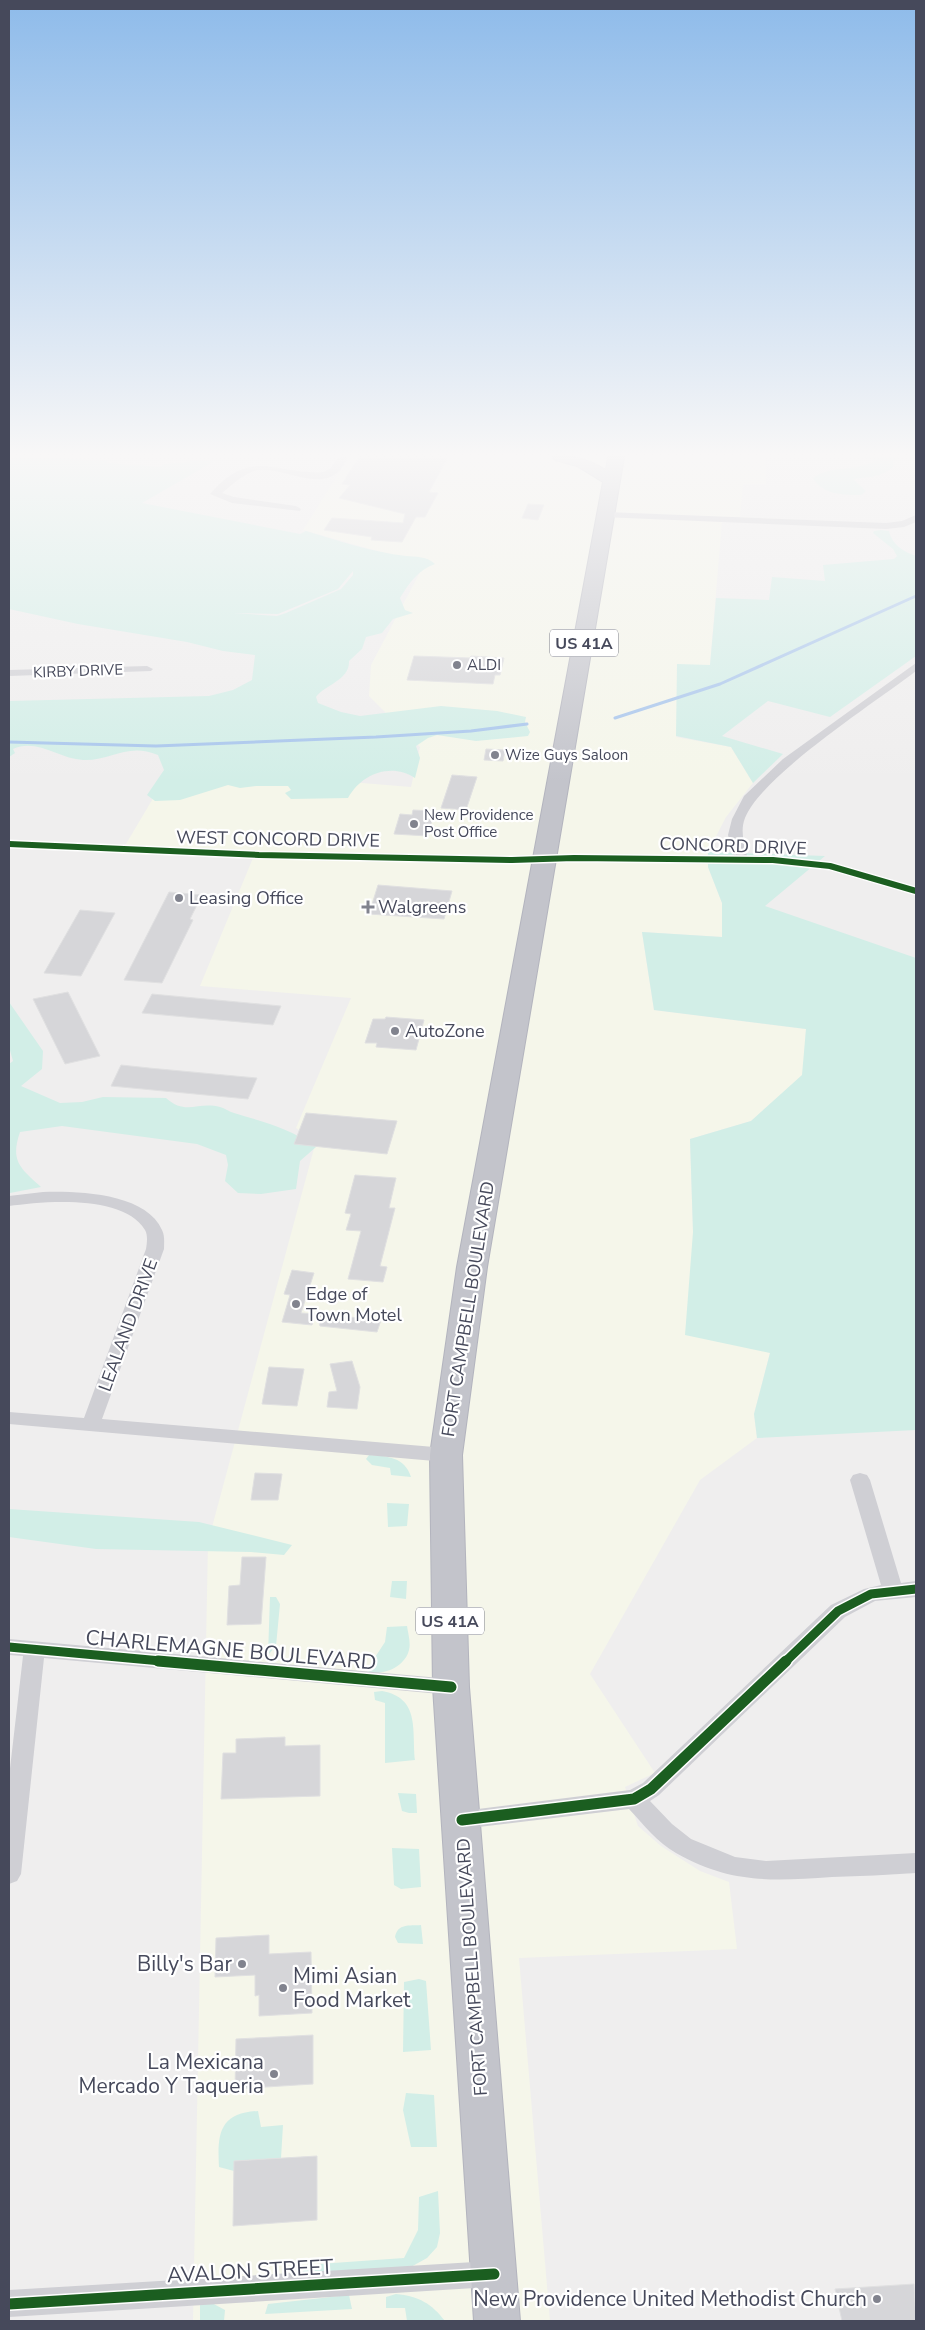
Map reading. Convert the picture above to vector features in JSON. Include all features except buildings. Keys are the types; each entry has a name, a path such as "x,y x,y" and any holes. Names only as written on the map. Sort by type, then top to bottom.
{"highway":[{"name":"FORT CAMPBELL BOULEVARD","path":"498,2321 451,1687 446,1454 459,1349 472,1267 597,566"}],"street":[{"path":"742,859 736,835 738,819 749,799 787,762 916,666"},
{"name":"KIRBY DRIVE","path":"9,673 147,669"},
{"name":"WEST CONCORD DRIVE","path":"9,844 259,855 546,859"},
{"name":"CONCORD DRIVE","path":"546,859 742,859 801,862 830,866 916,891"},
{"name":"LEALAND DRIVE","path":"9,1201 47,1196 110,1203 134,1211 146,1219 155,1231 155,1249 91,1425"},
{"path":"9,1418 446,1454"},
{"path":"860,1480 893,1591"},
{"path":"462,1820 634,1799 651,1789 838,1611 871,1594 916,1589"},
{"name":"CHARLEMAGNE BOULEVARD","path":"9,1647 451,1687"},
{"path":"9,1874 34,1650"},
{"path":"634,1799 664,1831 683,1846 717,1862 735,1867 766,1871 916,1863"},
{"name":"AVALON STREET","path":"9,2304 494,2274"}],"shaded area":[{"path":"423,566 718,566 710,665 676,737 731,747 753,783 726,817 708,852 708,867 722,903 722,937 642,932 654,1010 806,1029 803,1075 751,1121 690,1139 693,1231 770,1353 754,1414 757,1438 700,1480 590,1674 655,1773 625,1787 638,1826 661,1846 700,1871 729,1882 737,1949 519,1958 550,2321 193,2321 208,1542 316,1141 296,1128 351,998 200,986 253,858 120,854 161,785 362,783 411,787 420,747 369,696 371,665"}],"green space":[{"path":"9,566 432,566 414,578 400,598 405,610 413,613 393,619 382,633 366,637 362,649 349,661 346,673 316,697 318,703 341,712 360,716 441,706 497,711 526,717 525,722 530,732 528,736 476,741 437,735 428,738 416,746 420,758 415,778 406,773 396,771 377,773 361,782 348,798 291,799 285,793 291,790 288,786 240,788 228,785 180,800 155,801 147,795 164,770 158,755 137,750 93,760 83,760 74,759 39,747 22,746 13,749 15,753 9,757 9,701 209,696 233,690 252,680 255,655 223,651 187,642 78,624 9,609","holes":["353,571 353,575 341,589 277,616 233,613 278,614 338,589"]},
{"path":"823,566 916,566 916,656 830,717 768,701 722,736 783,754 753,783 731,747 676,736 677,664 710,665 716,598 769,600 772,577 825,581"},
{"path":"708,852 825,856 765,906 916,958 916,1430 757,1438 754,1414 770,1353 685,1335 693,1232 690,1139 751,1121 802,1075 806,1029 654,1010 642,932 722,937 722,903 708,867"},
{"path":"9,1002 43,1051 42,1069 21,1086 60,1103 82,1102 103,1097 166,1098 173,1103 186,1107 220,1107 276,1126 306,1140 316,1147 300,1161 296,1189 261,1194 238,1193 225,1181 228,1165 226,1155 197,1144 62,1126 20,1132 16,1150 19,1163 22,1169 41,1187 10,1193 9,1064 13,1061 9,1047"},
{"path":"369,1455 389,1457 400,1462 408,1470 411,1477 391,1475 390,1468 372,1465 366,1459"},
{"path":"387,1503 409,1504 407,1526 388,1527"},
{"path":"9,1509 199,1522 292,1545 284,1555 251,1552 96,1549 9,1537"},
{"path":"392,1581 407,1581 406,1599 390,1597"},
{"path":"270,1597 276,1597 280,1604 276,1646 268,1655"},
{"path":"407,1626 410,1647 403,1661 392,1669 379,1673 366,1671 385,1642 387,1627"},
{"path":"382,1691 403,1700 412,1716 415,1760 385,1763 385,1703 375,1700 374,1692"},
{"path":"398,1793 416,1794 417,1813 402,1811"},
{"path":"392,1848 419,1849 421,1887 401,1889 394,1885"},
{"path":"421,1925 423,1944 398,1943 395,1937 401,1927"},
{"path":"419,1979 426,1981 431,2050 403,2052 404,1982"},
{"path":"406,2093 434,2095 437,2147 411,2147 403,2110"},
{"path":"258,2111 261,2127 283,2125 281,2158 234,2161 234,2171 219,2167 220,2135 228,2121 245,2113"},
{"path":"438,2191 440,2233 437,2247 427,2258 409,2268 300,2274 307,2267 319,2264 404,2258 418,2230 419,2197"},
{"path":"396,2294 412,2297 424,2302 445,2321 407,2321 405,2308 386,2308 386,2297"},
{"path":"349,2295 352,2309 265,2314 268,2304"},
{"path":"210,2302 225,2310 224,2321 200,2321 200,2303"}],"waterway":[{"path":"615,718 720,684 916,596"},
{"path":"9,742 156,746 376,737 471,731 527,724"}],"cycle path":[{"path":"9,844 259,855 512,860 574,858 773,860 830,866 916,891"},
{"path":"462,1820 634,1799 651,1789 838,1611 871,1594 916,1589"},
{"path":"9,1647 451,1687"},
{"path":"9,2304 494,2274"}],"place":[{"name":"ALDI","path":"457,665"},
{"name":"Wize Guys Saloon","path":"495,755"},
{"name":"New Providence Post Office","path":"414,824"},
{"name":"Leasing Office","path":"179,898"},
{"name":"Walgreens","path":"368,907"},
{"name":"AutoZone","path":"395,1031"},
{"name":"Edge of Town Motel","path":"296,1304"},
{"name":"Billy's Bar","path":"242,1964"},
{"name":"Mimi Asian Food Market","path":"283,1988"},
{"name":"La Mexicana Mercado Y Taqueria","path":"274,2074"},
{"name":"New Providence United Methodist Church","path":"877,2299"}]}
